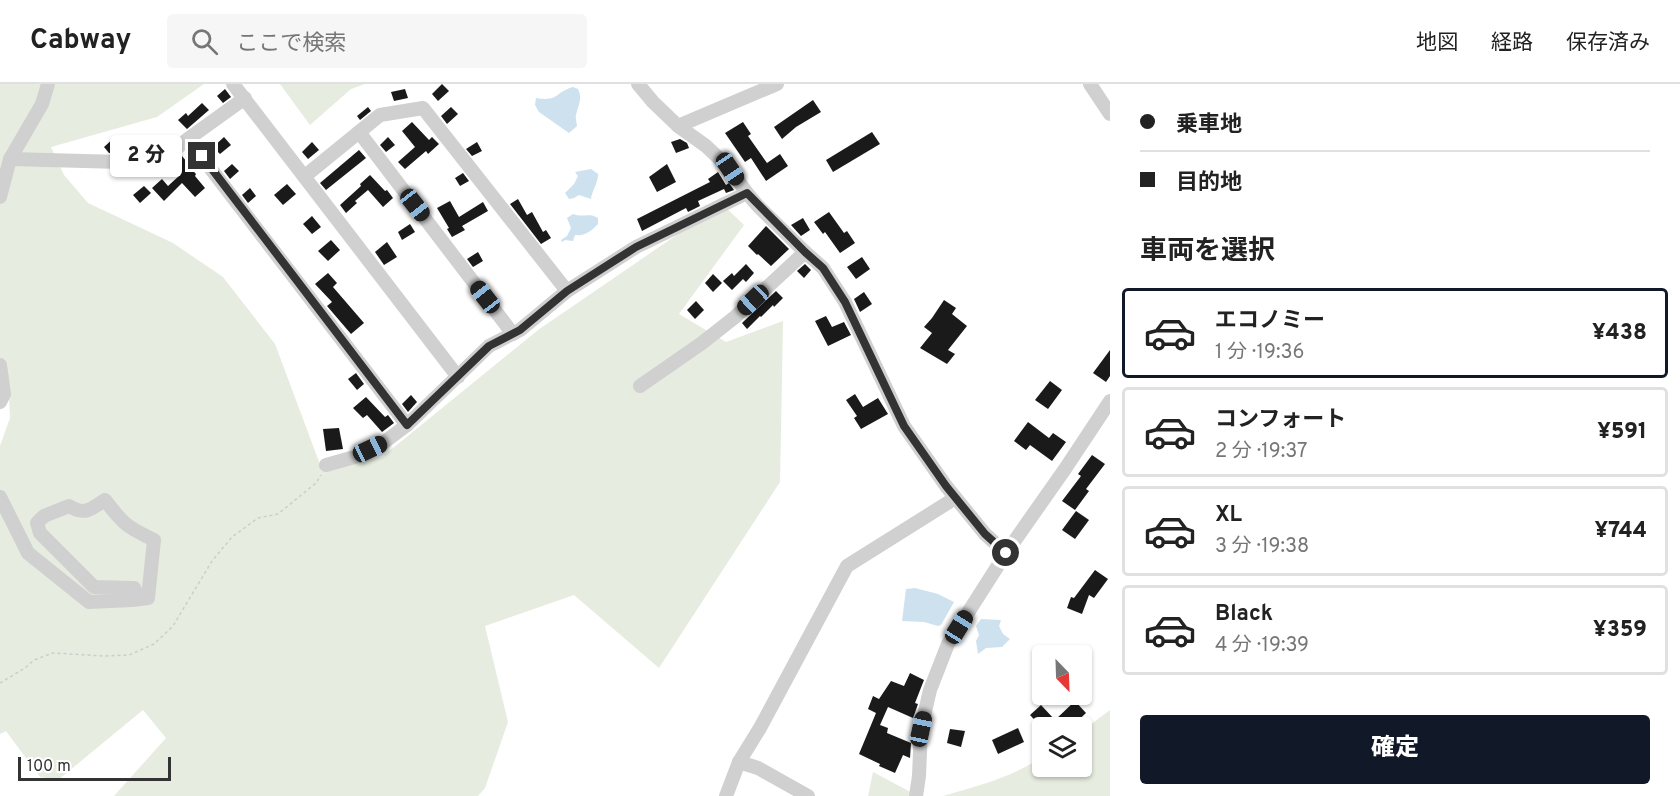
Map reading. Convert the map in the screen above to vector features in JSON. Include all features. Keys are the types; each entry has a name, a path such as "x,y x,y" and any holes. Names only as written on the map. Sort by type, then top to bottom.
{"street":[{"path":"0,197 10,159 42,104 48,84"},
{"path":"233,84 458,377"},
{"path":"638,84 678,126 706,146 730,169 747,193 823,268 845,302 904,426 946,486 985,534 1006,553"},
{"path":"678,126 749,90 777,84"},
{"path":"1090,84 1110,114"},
{"path":"10,159 159,163 245,98"},
{"path":"305,176 380,115 423,108 567,291"},
{"path":"359,132 513,334"},
{"path":"188,139 407,425"},
{"path":"326,465 358,456 383,443 407,425 489,346 520,330 567,291 636,247 747,193"},
{"path":"640,386 735,317 805,252"},
{"path":"0,365 4,394 0,402"},
{"path":"916,796 921,729 930,690 948,644 1006,553 1110,401"},
{"path":"0,497 28,553 89,602 139,599 148,597 154,540 129,528 105,500 88,511 79,512 69,506 44,516 37,523 40,533 94,587 134,588 139,599"},
{"path":"726,796 739,762 766,718 847,566 949,502"},
{"path":"739,762 758,768 808,796"}],"path":[{"path":"0,684 34,660 53,653 129,655 153,644 174,626 212,561 232,537 258,518 278,514 299,499 316,483 326,465"}],"shaded area":[{"path":"0,84 204,84 157,117 51,147 64,175 88,203 173,243 223,277 275,344 321,467 382,457 538,330 722,204 744,225 679,314 726,342 783,321 780,482 659,668 574,595 485,626 508,722 485,788 478,796 114,796 166,738 143,710 58,780 40,777 6,731 0,734 0,446 10,418 8,376 0,385"},
{"path":"280,84 365,84 351,89 310,125"},
{"path":"1110,710 1110,796 943,796 982,785 1032,763 1032,777 1092,777 1092,724"},
{"path":"873,772 918,796 868,796"}],"water":[{"path":"573,87 578,89 580,99 576,116 577,126 569,133 539,112 535,105 536,98 553,98"},
{"path":"591,169 598,174 591,199 579,195 569,199 565,193 578,176 575,172"},
{"path":"573,214 595,216 598,218 598,224 582,235 575,235 573,241 562,242 561,240 567,236 571,228 567,218"},
{"path":"915,588 938,594 954,602 941,625 902,621 906,589"},
{"path":"981,619 1001,620 999,626 1003,634 1010,639 1002,647 986,648 978,654 976,641 979,635 976,626"}],"building":[{"path":"442,84 449,91 438,101 432,94"},
{"path":"225,89 231,97 223,103 217,96"},
{"path":"405,89 408,98 394,101 391,92"},
{"path":"813,100 821,112 796,127 782,139 774,127"},
{"path":"202,103 209,110 187,129 178,120 186,113 188,116"},
{"path":"368,107 371,111 360,120 357,116"},
{"path":"451,107 458,114 447,124 441,116"},
{"path":"412,122 429,140 432,137 439,144 428,154 426,151 405,169 398,162 415,147 402,131"},
{"path":"743,122 751,134 748,136 767,163 780,154 788,166 766,181 751,158 745,162 725,133"},
{"path":"872,132 880,144 833,172 826,160"},
{"path":"115,137 121,145 113,153 109,153 104,147"},
{"path":"224,137 231,145 220,154 213,147"},
{"path":"388,137 395,145 386,152 380,145"},
{"path":"151,138 157,145 146,154 140,147"},
{"path":"680,139 687,143 689,148 676,153 671,142"},
{"path":"312,142 319,150 308,159 302,152"},
{"path":"477,142 482,151 472,156 466,149"},
{"path":"359,150 366,158 326,190 320,183"},
{"path":"182,156 205,188 195,197 182,183 164,201 152,188 162,179 168,186 180,175 170,165"},
{"path":"232,164 239,171 230,179 224,171"},
{"path":"667,164 676,182 657,192 649,177"},
{"path":"718,172 726,185 729,183 734,190 726,193 724,189 698,201 700,206 688,212 686,208 642,231 637,219 710,182 708,179"},
{"path":"463,173 469,181 460,186 455,178"},
{"path":"370,175 393,198 383,207 368,190 346,213 340,205"},
{"path":"287,184 296,194 283,205 274,195"},
{"path":"144,186 151,193 140,203 133,195"},
{"path":"250,188 256,196 248,203 242,195"},
{"path":"518,199 527,215 532,212 543,232 546,230 551,238 541,244 510,204"},
{"path":"450,201 459,217 483,202 488,211 462,226 465,230 452,237 437,208"},
{"path":"829,212 844,233 847,231 855,243 840,253 825,232 823,234 814,222"},
{"path":"312,216 321,227 312,234 303,224"},
{"path":"803,218 810,230 801,236 791,225"},
{"path":"410,224 415,232 402,240 398,232"},
{"path":"766,226 789,249 771,266 748,246"},
{"path":"331,240 340,250 328,261 318,251"},
{"path":"387,242 397,257 384,265 375,252"},
{"path":"478,252 483,261 473,267 467,259"},
{"path":"862,257 870,269 856,279 847,267"},
{"path":"746,264 754,273 746,282 743,279 732,290 723,281 732,273 734,276"},
{"path":"805,264 811,270 804,278 797,271"},
{"path":"328,273 337,283 333,287 364,323 351,334 327,306 332,302 315,284"},
{"path":"713,274 722,283 713,292 705,283"},
{"path":"776,291 783,298 747,329 742,323"},
{"path":"864,292 872,304 860,312 854,299"},
{"path":"944,300 956,308 952,314 967,326 948,350 955,354 947,364 920,348 932,333 924,327"},
{"path":"696,301 704,310 695,319 687,310"},
{"path":"826,316 832,327 844,322 851,335 828,346 815,321"},
{"path":"1110,350 1110,376 1106,382 1093,373"},
{"path":"356,373 364,384 357,390 348,379"},
{"path":"1050,381 1062,390 1048,409 1035,400"},
{"path":"855,394 863,407 878,398 888,414 861,429 854,418 857,416 846,400"},
{"path":"411,395 417,402 408,412 402,404"},
{"path":"366,397 394,423 382,432 367,415 363,418 353,408"},
{"path":"1028,422 1049,438 1053,433 1066,442 1052,461 1030,445 1026,450 1014,441"},
{"path":"339,428 343,449 326,451 323,429"},
{"path":"1092,455 1105,464 1086,489 1089,491 1075,510 1062,501 1081,476 1078,474"},
{"path":"1076,511 1089,520 1075,539 1062,530"},
{"path":"1095,570 1108,579 1094,598 1089,595 1082,614 1067,608 1071,597 1074,598"},
{"path":"910,673 924,680 915,703 918,704 913,718 888,707 880,725 888,728 887,733 911,743 910,758 903,755 895,773 859,754 876,713 868,709 873,696 879,699 891,681 904,686"},
{"path":"1041,705 1052,717 1032,717 1030,715"},
{"path":"1071,705 1079,705 1086,713 1082,717 1058,717"},
{"path":"1018,728 1024,742 998,754 992,740"},
{"path":"950,729 965,731 961,747 947,743"}],"route":[{"path":"202,156 407,425 489,346 520,330 567,291 636,247 747,193 823,268 845,302 904,426 946,486 985,534 1006,553"}]}
